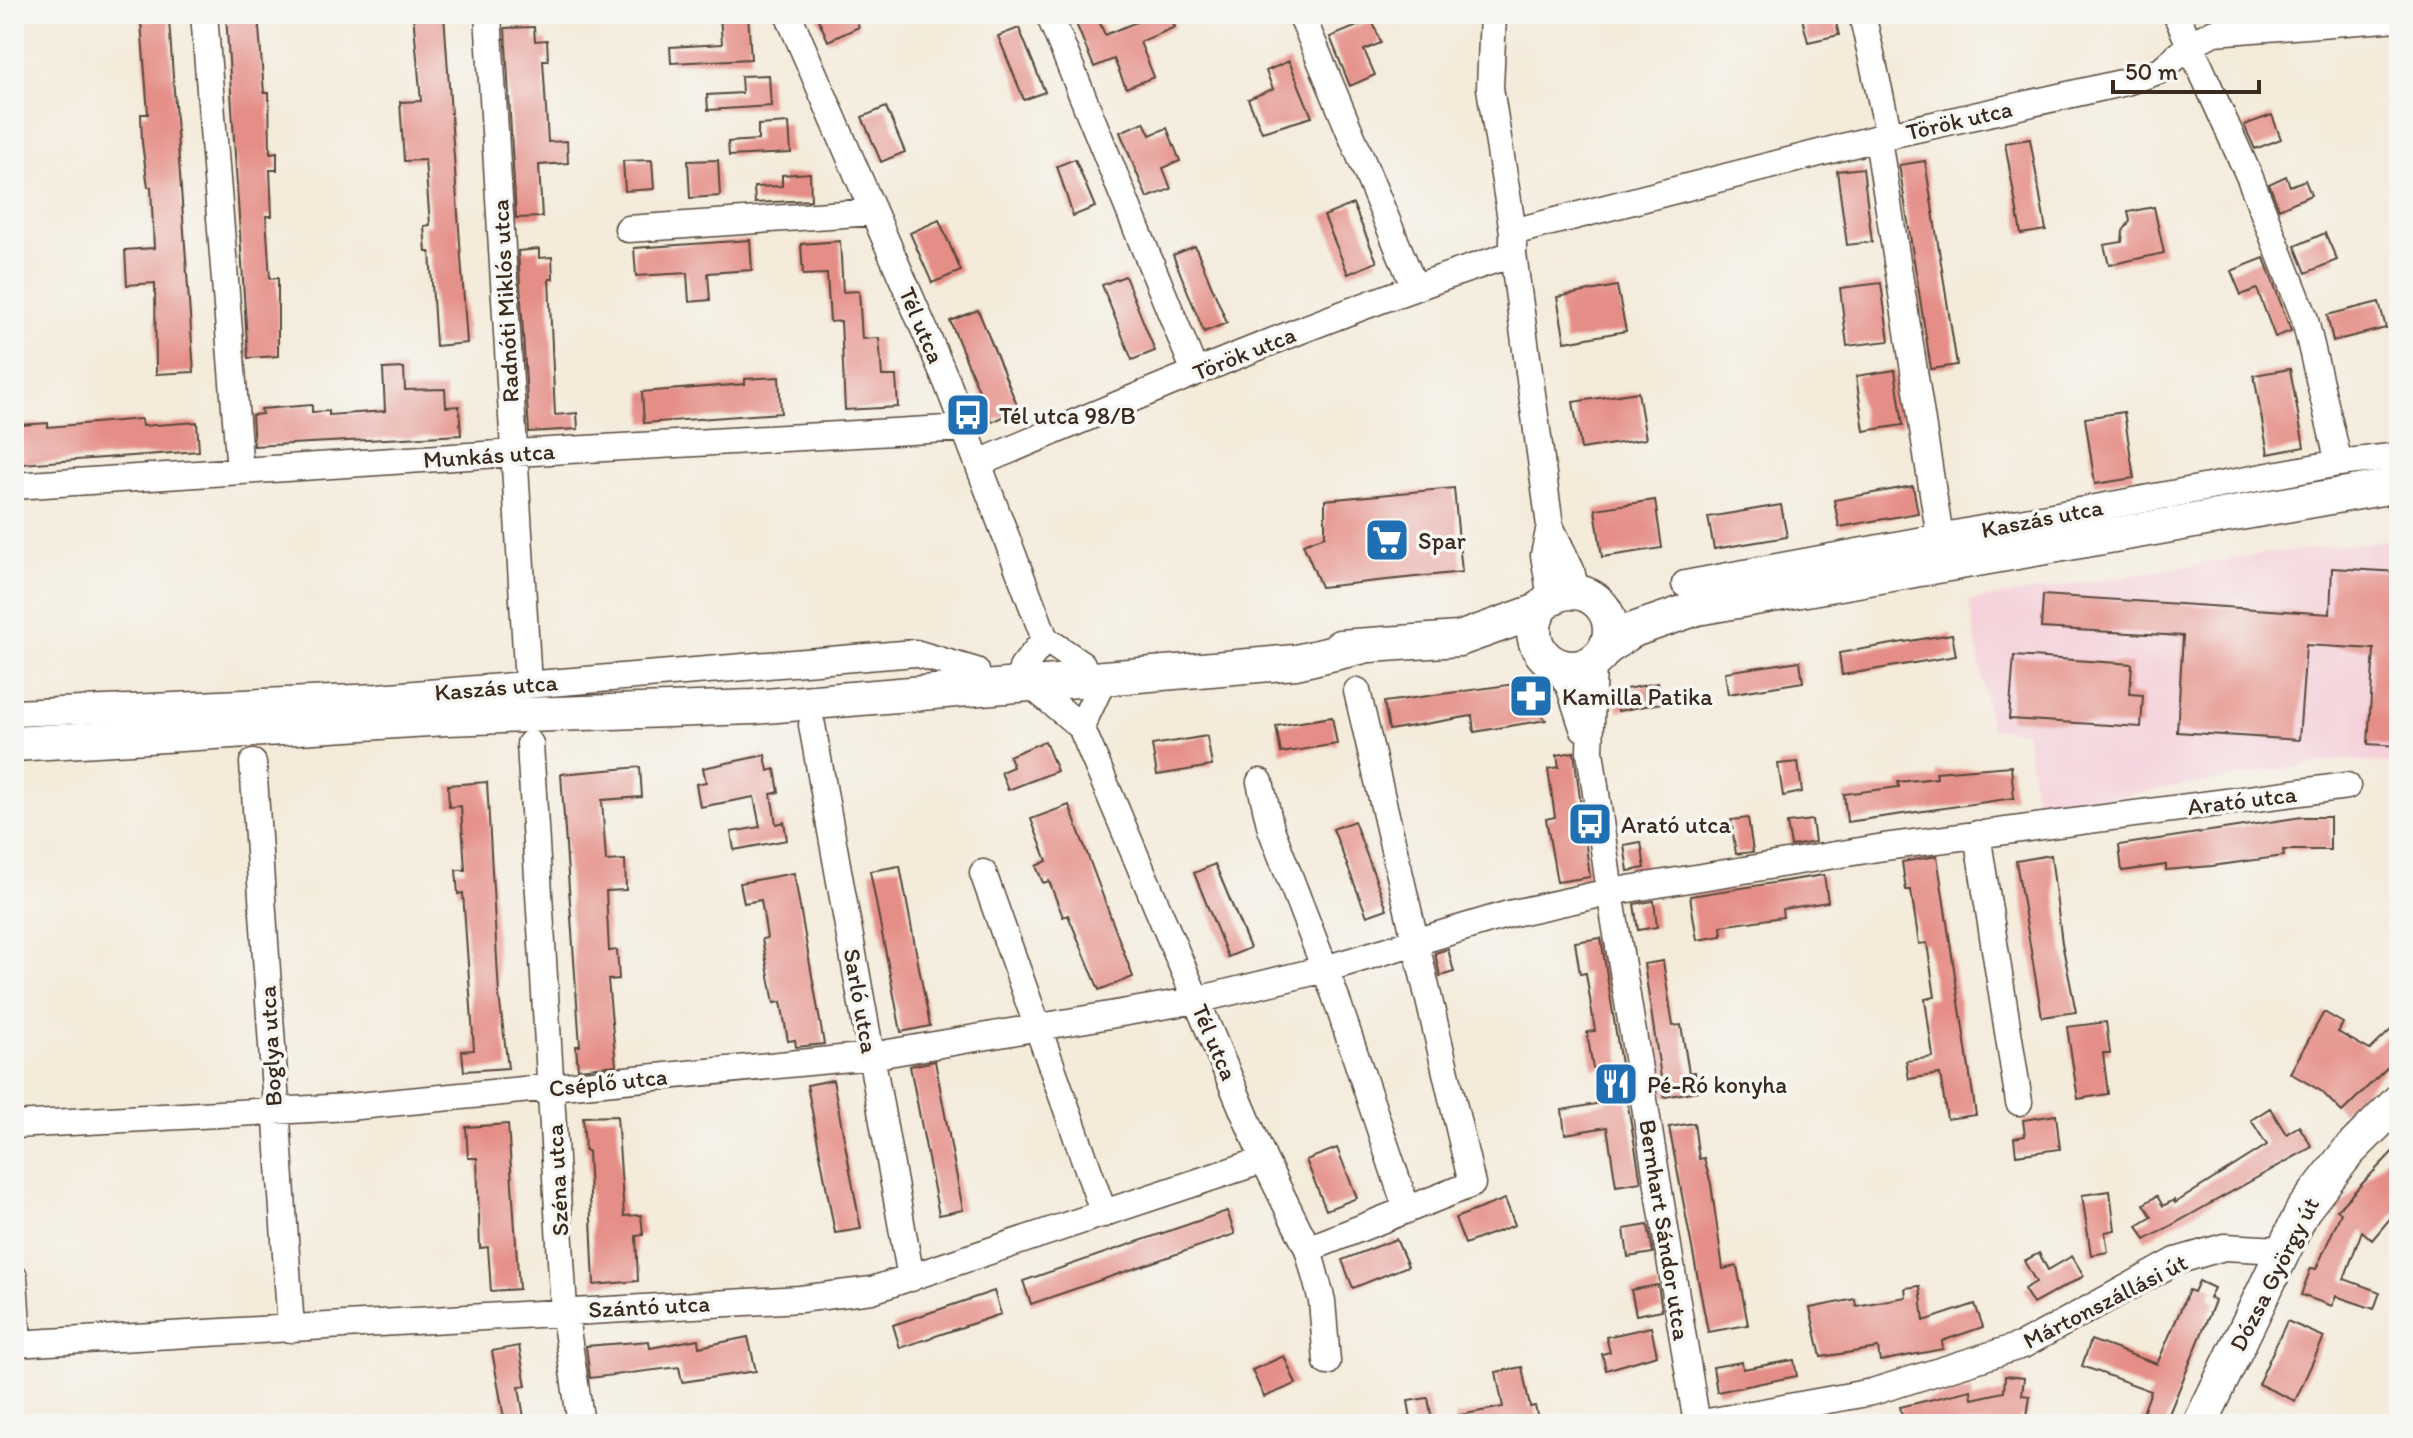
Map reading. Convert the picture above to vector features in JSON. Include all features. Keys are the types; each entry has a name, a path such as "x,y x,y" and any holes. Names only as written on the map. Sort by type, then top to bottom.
{"main road":[{"path":"14,744 446,718 753,707 1027,677 1296,662 1360,647 1459,639 1567,602 1691,596 2399,485"},
{"path":"1459,639 1576,668 1691,596"},
{"path":"1567,602 1610,635 1599,656"},
{"path":"1550,660 1535,641 1533,626 1567,602"},
{"path":"446,718 510,707 976,671 1027,677"},
{"name":"Dózsa György út","path":"2200,1424 2281,1250 2303,1210 2329,1175 2399,1101"}],"street":[{"path":"204,14 240,471"},
{"name":"Radnóti Miklós utca","path":"488,14 528,684"},
{"name":"Tél utca","path":"788,14 965,428 1045,639"},
{"path":"1049,14 1195,372"},
{"path":"1301,14 1414,286"},
{"path":"1493,14 1490,88 1550,526 1571,570 1567,602"},
{"path":"1862,14 1884,137 1940,538"},
{"path":"2176,14 2250,178 2304,316 2339,463"},
{"name":"Török utca","path":"979,463 1513,243 1884,137 2126,82 2161,70 2191,44 2214,32 2399,18"},
{"path":"628,229 873,212"},
{"name":"Munkás utca","path":"14,486 514,453 965,428"},
{"name":"Kaszás utca","path":"1691,596 1940,538 2339,463 2399,456"},
{"path":"1027,677 1045,639 1092,672 1081,727"},
{"name":"Kaszás utca","path":"14,713 378,697 915,653 976,671"},
{"name":"Bernhart Sándor utca","path":"1590,751 1599,656"},
{"name":"Bernhart Sándor utca","path":"1550,660 1570,688 1590,751 1697,1424"},
{"name":"Tél utca","path":"1027,677 1081,727 1264,1160 1308,1249 1322,1301 1327,1362"},
{"path":"1308,1249 1472,1184 1357,691"},
{"name":"Sarló utca","path":"812,725 911,1278"},
{"name":"Széna utca","path":"530,744 564,1310 581,1424"},
{"name":"Boglya utca","path":"253,763 291,1329"},
{"path":"1260,782 1271,829 1325,969 1407,1210"},
{"name":"Arató utca","path":"1197,1000 1325,969 1415,940 1610,892 1977,834 2347,786"},
{"path":"1977,834 2019,1102"},
{"path":"983,873 1104,1214"},
{"name":"Cséplő utca","path":"14,1125 274,1111 871,1056 1197,1000"},
{"name":"Szántó utca","path":"16,1344 564,1310 800,1299 872,1290 1264,1160"},
{"name":"Mártonszállási út","path":"1697,1424 1872,1392 2023,1345 2176,1261 2224,1247 2281,1250"},
{"path":"14,1277 16,1344"}],"shaded area":[{"path":"2399,539 2399,764 2342,760 2037,809 2025,731 1991,729 1969,601 2262,554"}],"building":[{"path":"226,14 258,14 264,93 269,93 270,153 277,152 277,170 270,170 272,216 266,216 270,279 278,278 278,356 248,358"},
{"path":"413,14 444,14 467,343 436,346 430,252 426,252 424,226 430,225 425,160 404,161 400,102 421,101"},
{"path":"720,14 748,14 751,59 671,63 670,47 722,44"},
{"path":"816,14 854,14 859,27 828,41"},
{"path":"1072,14 1096,14 1105,35 1156,14 1169,14 1175,27 1140,42 1154,77 1126,88 1114,59 1094,67"},
{"path":"1801,14 1834,14 1839,35 1808,42"},
{"path":"169,20 194,372 156,374 155,283 127,285 125,250 154,248 151,187 148,187 142,143 141,114 148,114 141,21"},
{"path":"1372,20 1381,43 1364,50 1375,75 1350,86 1330,37"},
{"path":"534,27 535,41 547,40 548,60 543,60 548,142 567,141 568,163 539,165 542,217 516,218 505,28"},
{"path":"1019,28 1045,92 1024,100 998,36"},
{"path":"1289,61 1312,117 1262,132 1248,99 1273,89 1266,71"},
{"path":"769,75 771,106 708,110 707,95 742,93 741,76"},
{"path":"886,107 905,152 881,162 862,117"},
{"path":"2272,115 2281,139 2255,149 2244,125"},
{"path":"1144,122 1150,135 1167,128 1180,161 1163,168 1171,189 1147,198 1120,132"},
{"path":"789,123 791,153 729,156 728,142 758,140 758,125"},
{"path":"2030,139 2046,230 2021,234 2005,143"},
{"path":"1075,159 1095,207 1073,216 1057,166"},
{"path":"652,160 654,189 625,191 623,161"},
{"path":"718,160 720,196 690,198 688,161"},
{"path":"1925,161 1957,365 1931,369 1899,165"},
{"path":"1863,168 1872,242 1847,245 1837,171"},
{"path":"810,173 811,200 755,203 754,187 782,186 782,175"},
{"path":"2286,176 2290,186 2305,180 2311,195 2279,209 2269,184"},
{"path":"1353,204 1377,262 1348,274 1324,216"},
{"path":"2154,207 2164,253 2109,265 2104,245 2122,242 2123,231 2130,221 2128,212"},
{"path":"939,220 961,271 932,283 910,233"},
{"path":"2325,233 2337,260 2306,273 2295,246"},
{"path":"750,240 752,270 708,273 710,300 689,302 687,273 636,276 634,248"},
{"path":"840,241 843,292 859,291 862,339 879,338 882,376 896,376 898,407 845,410 841,321 830,322 827,274 803,275 801,244"},
{"path":"1195,246 1227,323 1204,332 1173,255"},
{"path":"539,249 539,258 552,257 553,279 549,279 555,415 577,413 578,429 529,432 518,251"},
{"path":"2264,258 2291,331 2275,337 2257,289 2241,295 2231,271"},
{"path":"1125,276 1155,351 1132,360 1102,285"},
{"path":"1881,283 1889,341 1847,346 1840,288"},
{"path":"1617,286 1626,331 1565,342 1557,297"},
{"path":"2379,302 2386,328 2333,341 2327,315"},
{"path":"978,310 1019,410 992,422 950,321"},
{"path":"404,368 405,390 445,389 446,407 459,406 461,435 254,446 252,415 262,414 261,409 312,405 312,412 329,411 329,415 385,411 383,369"},
{"path":"2290,369 2304,447 2268,454 2254,375"},
{"path":"1895,370 1903,425 1864,431 1856,376"},
{"path":"779,377 781,413 644,423 642,392 745,384 745,379"},
{"path":"1638,392 1646,439 1581,449 1573,402"},
{"path":"2124,412 2134,478 2095,484 2085,418"},
{"path":"141,419 142,426 197,422 199,451 22,464 20,425 48,423 48,427"},
{"path":"1913,486 1918,513 1839,527 1834,500"},
{"name":"Spar","path":"1454,488 1462,572 1321,587 1303,544 1325,536 1325,500"},
{"path":"1655,500 1662,548 1602,557 1595,509"},
{"path":"1781,505 1787,537 1714,549 1708,517"},
{"path":"2332,568 2399,572 2399,746 2368,744 2374,649 2306,645 2299,740 2177,732 2183,636 2041,628 2043,595 2330,614"},
{"path":"1952,634 1956,656 1842,675 1839,653"},
{"path":"2014,656 2132,664 2130,694 2143,695 2141,727 2009,719"},
{"path":"1800,661 1803,682 1728,694 1725,672"},
{"path":"1658,683 1662,703 1618,711 1615,691"},
{"path":"1515,684 1546,720 1474,732 1472,716 1389,730 1384,702"},
{"path":"1332,717 1337,744 1281,753 1276,726"},
{"path":"1207,736 1212,766 1157,775 1152,745"},
{"path":"1045,741 1057,771 1008,790 1001,772 1013,767 1009,756"},
{"path":"1574,752 1590,877 1557,882 1546,819 1555,817 1548,769 1559,767 1557,755"},
{"path":"765,755 768,771 775,769 779,792 771,794 776,824 784,822 787,840 734,850 731,832 760,827 754,797 700,807 696,784 706,782 703,768"},
{"path":"1798,762 1802,792 1783,796 1778,764"},
{"path":"2011,766 2014,798 1847,822 1844,794 1899,787 1898,782 1937,778 1936,772"},
{"path":"640,767 642,797 602,800 606,861 625,860 626,890 606,891 609,951 617,950 619,979 608,980 616,1065 578,1069 576,1046 580,1046 561,774"},
{"path":"487,782 499,995 508,1068 464,1071 462,1051 474,1050 463,893 458,894 456,870 465,870 461,806 449,807 448,785"},
{"path":"1069,805 1133,977 1099,990 1068,915 1063,917 1049,881 1043,883 1036,866 1047,861 1031,819"},
{"path":"2302,817 2330,817 2330,850 2283,850 2284,856 2212,866 2166,870 2166,865 2122,871 2119,845"},
{"path":"1748,818 1753,852 1736,854 1731,820"},
{"path":"1812,820 1815,842 1791,846 1787,823"},
{"path":"1354,821 1387,909 1367,916 1333,829"},
{"path":"1641,842 1645,868 1628,871 1624,845"},
{"path":"2051,855 2062,943 2076,1012 2042,1017 2016,861"},
{"path":"1937,856 1976,1115 1947,1119 1940,1074 1909,1079 1906,1061 1933,1057 1925,999 1935,997 1927,943 1919,944 1911,890 1906,890 1902,862"},
{"path":"1215,864 1250,948 1228,957 1194,873"},
{"path":"900,866 930,1026 901,1032 870,871"},
{"path":"794,873 824,1044 796,1047 795,1040 788,1041 781,1002 774,1003 762,939 767,938 761,900 744,903 740,883"},
{"path":"1824,875 1828,902 1782,909 1783,917 1721,926 1722,936 1697,940 1690,896"},
{"path":"1654,901 1657,927 1638,930 1634,904"},
{"path":"1601,938 1621,1064 1593,1069 1587,1032 1595,1031 1586,973 1580,974 1575,942"},
{"path":"1448,949 1454,972 1440,976 1435,953"},
{"path":"1663,961 1673,1026 1681,1025 1689,1073 1695,1072 1698,1091 1664,1097 1644,964"},
{"path":"2324,1012 2343,1023 2338,1032 2370,1050 2399,1022 2399,1056 2342,1112 2321,1091 2290,1073"},
{"path":"2106,1022 2110,1053 2103,1053 2108,1094 2078,1099 2067,1027"},
{"path":"935,1061 963,1210 939,1215 910,1066"},
{"path":"833,1080 861,1229 835,1233 807,1085"},
{"path":"1626,1094 1641,1182 1616,1186 1607,1127 1565,1134 1562,1110 1607,1102 1606,1097"},
{"path":"2270,1108 2286,1134 2299,1126 2312,1147 2145,1240 2137,1226 2152,1217 2144,1204 2157,1196 2163,1206 2174,1200 2175,1203 2267,1145 2251,1120"},
{"path":"2056,1115 2060,1149 2016,1155 2014,1138 2025,1136 2023,1120"},
{"path":"617,1116 624,1216 641,1215 643,1235 636,1236 638,1281 594,1285 588,1151 585,1151 583,1117"},
{"path":"1694,1123 1699,1159 1704,1158 1711,1184 1723,1269 1737,1266 1748,1325 1708,1332 1669,1127"},
{"path":"508,1124 519,1289 491,1291 488,1247 480,1248 477,1158 468,1158 466,1127"},
{"path":"2399,1145 2399,1208 2372,1240 2362,1231 2344,1279 2380,1292 2374,1309 2336,1296 2332,1306 2301,1295 2311,1268 2316,1269 2341,1213 2337,1210"},
{"path":"1337,1148 1357,1198 1326,1210 1306,1160"},
{"path":"2110,1191 2115,1230 2105,1232 2108,1252 2091,1255 2082,1195"},
{"path":"1505,1199 1515,1225 1465,1244 1455,1218"},
{"path":"1227,1211 1235,1234 1031,1304 1023,1281"},
{"path":"1648,1225 1653,1253 1628,1257 1624,1229"},
{"path":"1396,1239 1408,1266 1353,1288 1342,1260"},
{"path":"2039,1253 2048,1270 2072,1256 2084,1276 2033,1304 2024,1289 2036,1282 2024,1261"},
{"path":"2199,1281 2214,1288 2209,1298 2215,1301 2165,1424 2139,1424 2151,1391 2082,1366 2091,1340 2157,1364 2189,1290 2194,1292"},
{"path":"1658,1285 1662,1310 1636,1315 1631,1290"},
{"path":"1920,1286 1924,1321 1975,1304 1983,1327 1942,1341 1943,1349 1880,1361 1878,1348 1821,1357 1810,1308 1855,1299 1856,1306 1906,1297 1905,1288"},
{"path":"994,1291 1001,1314 900,1348 893,1325"},
{"path":"2287,1321 2324,1337 2295,1401 2258,1384"},
{"path":"1651,1327 1657,1355 1606,1370 1602,1354 1610,1352 1606,1337"},
{"path":"748,1337 756,1371 682,1382 679,1367 590,1378 586,1346 649,1341 650,1348 698,1339 699,1347"},
{"path":"519,1346 526,1386 519,1387 525,1424 505,1424 492,1351"},
{"path":"1284,1356 1296,1384 1264,1397 1252,1370"},
{"path":"1794,1360 1797,1376 1717,1392 1713,1367 1742,1362 1743,1369"},
{"path":"1522,1367 1530,1407 1535,1406 1539,1424 1456,1424 1455,1416 1503,1407 1496,1372"},
{"path":"2005,1376 2024,1378 2022,1395 2030,1396 2027,1417 2020,1416 2019,1424 1904,1424 1900,1407 1971,1390 1972,1399 2004,1392"},
{"path":"1428,1398 1433,1424 1412,1424 1408,1401"}],"place":[{"name":"Tél utca 98/B","path":"968,415"},
{"name":"Spar","path":"1387,540"},
{"name":"Kamilla Patika","path":"1531,696"},
{"name":"Arató utca","path":"1590,824"},
{"name":"Pé-Ró konyha","path":"1616,1084"}]}
